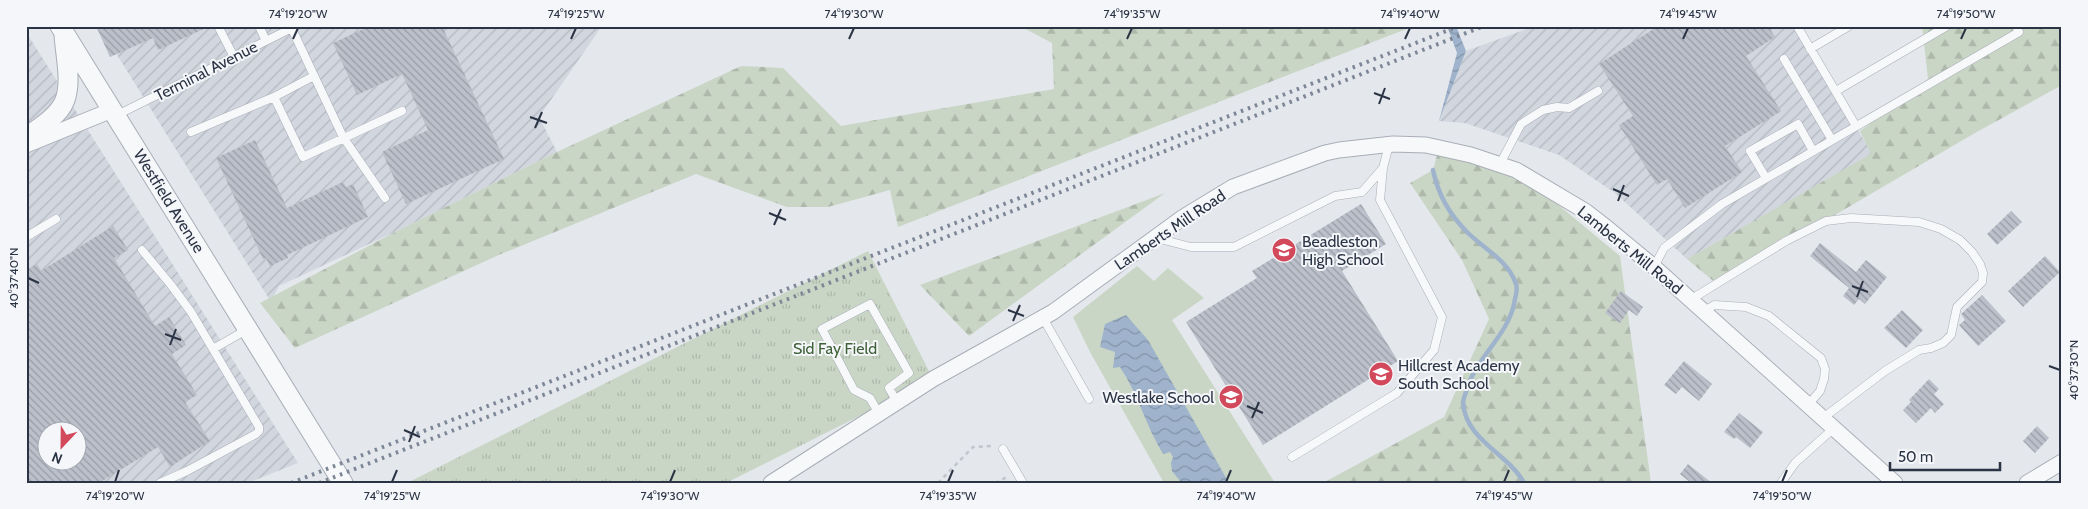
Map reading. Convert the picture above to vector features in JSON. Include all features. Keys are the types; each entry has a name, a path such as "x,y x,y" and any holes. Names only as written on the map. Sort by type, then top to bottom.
{"street":[{"name":"Westfield Avenue","path":"62,30 343,483"},
{"path":"26,137 46,123 65,101 67,75 62,30"},
{"name":"Terminal Avenue","path":"26,145 114,113"},
{"name":"Lamberts Mill Road","path":"771,483 933,379 1043,318 1182,218 1234,187 1325,153 1389,145 1426,145 1472,155 1516,170 1585,211 1654,267 1895,483"},
{"path":"2027,483 2062,462"}],"lane":[{"path":"218,26 234,57"},
{"path":"259,26 266,41"},
{"path":"1797,26 1856,126"},
{"path":"1810,49 1849,26"},
{"path":"1836,91 1947,26"},
{"path":"1654,267 1664,248 1722,204 2019,32 2016,26"},
{"path":"294,27 314,76 344,137 385,198"},
{"name":"Terminal Avenue","path":"114,113 294,27"},
{"path":"1784,59 1832,140"},
{"path":"191,132 274,97 314,76"},
{"path":"1500,164 1521,124 1543,110 1557,107 1569,108 1598,91"},
{"path":"274,97 303,157 402,111"},
{"path":"1766,178 1750,151 1798,124 1814,151"},
{"path":"1292,457 1397,393 1434,350 1442,317 1380,200 1383,168 1389,145"},
{"path":"1156,238 1191,247 1234,247 1335,196 1362,192 1383,168"},
{"path":"1690,300 1786,241 1826,221 1851,218 1882,218 1919,222 1940,229 1960,240 1972,252 1980,264 1983,273 1982,282 1957,307 1951,335 1943,343 1919,350 1885,371 1828,423 1781,483"},
{"path":"26,237 56,219"},
{"path":"142,250 176,292 213,349 259,427 259,431 187,471 160,483"},
{"path":"879,414 870,398 854,390 822,329 870,304 908,373 889,388 897,402"},
{"path":"1704,312 1714,305 1746,307 1769,316 1821,358 1825,369 1824,379 1820,391 1808,405"},
{"path":"1043,318 1089,399"},
{"path":"213,349 248,329"},
{"path":"1004,449 1023,483"}],"path":[{"path":"938,483 973,447 994,446"},
{"path":"995,483 1010,475"}],"shaded area":[{"path":"99,26 602,26 539,117 557,152 397,231 279,286 271,302"},
{"path":"1535,26 1798,26 1872,154 1687,259 1615,193 1559,155 1465,123 1439,121 1466,51"},
{"path":"26,32 298,463 248,483 26,483"}],"green space":[{"path":"1020,26 1414,26 898,227 890,190 828,207 787,207 696,174 501,254 295,348 260,303 397,231 557,152 741,66 783,68 841,126 1054,89 1052,43"},
{"path":"1922,26 2062,26 2062,85 1975,133 1717,284 1687,259 1871,154 1860,131 1928,79"},
{"path":"1439,148 1516,170 1620,256 1651,483 1323,483 1444,417 1489,319 1462,260 1410,183 1433,170"},
{"path":"1165,193 969,336 920,285"},
{"name":"Sid Fay Field","path":"868,251 933,379 726,483 407,483"},
{"path":"1137,266 1154,281 1168,268 1204,298 1172,320 1275,483 1164,483 1090,352 1073,317"}],"water":[{"path":"1447,26 1456,26 1466,51 1439,121 1457,53"},
{"path":"1126,315 1148,340 1229,483 1201,481 1183,483 1172,471 1171,463 1173,457 1170,452 1163,454 1126,377 1120,367 1113,368 1115,352 1100,347 1105,324"}],"building":[{"path":"96,26 210,26 158,50 153,38 110,57"},
{"path":"370,26 442,26 504,159 406,204 382,152 428,130 402,74 357,95 333,43"},
{"path":"1658,26 1768,26 1775,37 1746,56 1781,111 1725,146 1742,172 1685,208 1667,179 1657,185 1619,125 1633,116 1599,64"},
{"path":"255,140 287,208 343,182 346,187 353,184 368,217 287,255 288,258 270,266 266,258 263,259 216,158"},
{"path":"1361,204 1386,244 1342,271 1398,361 1263,445 1186,322 1257,278 1252,271"},
{"path":"2011,211 2022,222 1997,245 1987,234"},
{"path":"113,226 128,250 114,258 155,326 169,317 186,345 172,354 197,395 185,402 210,441 170,467 158,447 99,483 26,483 26,270 37,264 41,271"},
{"path":"1820,243 1856,272 1866,260 1887,277 1865,304 1859,299 1854,305 1843,296 1849,288 1810,256"},
{"path":"2045,256 2060,272 2023,307 2008,291"},
{"path":"1621,291 1643,307 1637,316 1629,310 1620,323 1605,313"},
{"path":"1982,295 2006,321 1978,346 1959,325 1965,320 1961,314"},
{"path":"1902,310 1923,330 1906,348 1884,328"},
{"path":"1684,361 1712,384 1699,401 1682,387 1676,394 1664,385"},
{"path":"1929,379 1939,389 1934,394 1944,404 1935,413 1931,408 1916,423 1903,410 1911,402 1909,400"},
{"path":"1739,413 1763,432 1750,448 1736,437 1734,439 1724,432"},
{"path":"2037,426 2049,438 2035,453 2023,441"},
{"path":"1688,464 1712,483 1691,483 1680,474"}],"waterway":[{"path":"1433,170 1441,196 1455,218 1467,232 1501,261 1517,286 1512,312 1500,335 1470,379 1463,403 1466,416 1472,427 1509,464 1524,483"}],"railway":[{"path":"291,483 1459,26"},
{"path":"319,483 1484,26"}],"place":[{"name":"Beadleston High School","path":"1284,250"},
{"name":"Hillcrest Academy South School","path":"1381,374"},
{"name":"Westlake School","path":"1231,397"}]}
